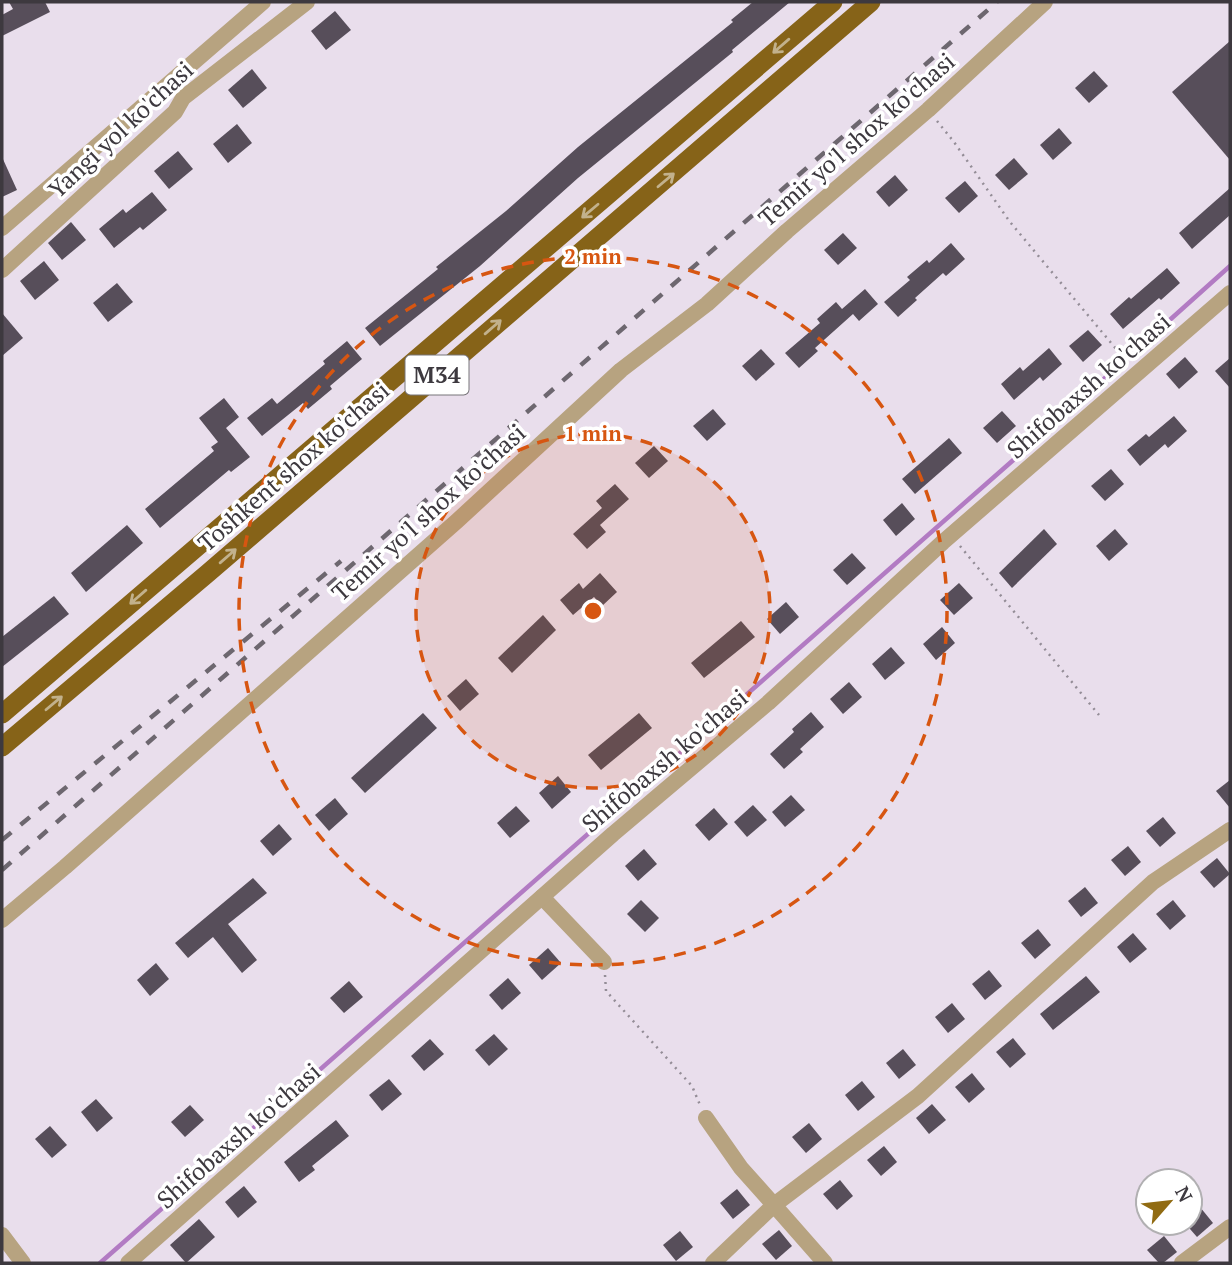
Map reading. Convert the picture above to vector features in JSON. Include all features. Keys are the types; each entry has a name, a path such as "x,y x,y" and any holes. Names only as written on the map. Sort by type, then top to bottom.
{"highway":[{"name":"Toshkent shox ko'chasi","path":"2,714 833,2"},
{"name":"Toshkent shox ko'chasi","path":"2,747 871,2"}],"street":[{"path":"4,222 25,209 263,2"},
{"name":"Yangi yol ko'chasi","path":"2,270 175,112 183,98 307,2"},
{"name":"Temir yo'l shox ko'chasi","path":"2,920 457,521 621,370 707,304 928,110 1045,2"},
{"path":"25,209 45,232"},
{"name":"Shifobaxsh ko'chasi","path":"128,1263 542,897 768,703 951,535 1230,293"},
{"path":"713,1263 774,1205 918,1096 1153,882 1230,830"},
{"path":"542,897 604,962"},
{"path":"706,1118 741,1168 825,1263"},
{"path":"1182,1263 1230,1227"},
{"path":"2,1235 23,1263"}],"path":[{"path":"928,110 1010,222 1117,350"},
{"path":"951,535 1099,715"},
{"path":"604,962 606,991 692,1086 706,1118"}],"building":[{"path":"9,2 45,2 50,12 2,36 2,15 13,9"},
{"path":"753,2 790,2 578,178 480,266 380,346 365,328 438,269 436,267 506,211 578,147 733,22 731,20"},
{"path":"335,11 351,30 326,50 311,31"},
{"path":"1230,41 1230,160 1172,92"},
{"path":"252,69 267,88 243,108 228,90"},
{"path":"1094,71 1108,86 1089,103 1075,88"},
{"path":"237,124 252,143 228,163 213,144"},
{"path":"1059,128 1072,143 1053,160 1040,145"},
{"path":"178,151 193,169 169,189 154,171"},
{"path":"2,157 17,190 2,197"},
{"path":"1014,158 1028,174 1009,190 995,175"},
{"path":"895,175 908,190 889,207 876,192"},
{"path":"965,181 978,196 959,213 945,198"},
{"path":"1230,188 1230,215 1192,249 1179,233"},
{"path":"152,192 167,210 143,230 140,227 114,248 99,229 123,209 126,213"},
{"path":"71,222 86,240 62,260 48,243"},
{"path":"843,233 857,248 838,265 824,250"},
{"path":"951,243 965,259 946,276 943,273 898,317 884,302 910,280 907,277 927,260 929,263"},
{"path":"44,261 59,280 35,300 20,281"},
{"path":"1167,268 1180,283 1123,329 1110,314"},
{"path":"117,283 133,302 108,322 93,303"},
{"path":"865,289 878,304 859,321 853,314 815,348 818,351 799,368 785,353 820,323 817,319 836,302 842,309"},
{"path":"2,313 23,338 2,356"},
{"path":"1088,330 1102,345 1083,362 1069,346"},
{"path":"347,341 362,359 308,409 303,403 262,436 247,418 272,398 277,404 325,364 323,361"},
{"path":"1049,348 1062,364 1043,381 1040,377 1014,400 1001,384 1020,367 1023,371"},
{"path":"761,349 775,364 756,381 742,366"},
{"path":"1185,357 1198,372 1179,389 1166,374"},
{"path":"1230,358 1230,388 1215,371"},
{"path":"224,398 239,417 226,428 250,457 231,472 229,470 160,528 145,509 214,451 211,447 218,442 199,418"},
{"path":"713,409 726,424 707,441 693,426"},
{"path":"1002,411 1016,426 997,443 983,428"},
{"path":"1174,416 1187,431 1168,448 1165,444 1140,466 1127,450 1146,434 1149,437"},
{"path":"949,438 962,453 915,494 902,479"},
{"path":"654,446 668,461 649,478 635,463"},
{"path":"1111,469 1124,484 1105,501 1091,486"},
{"path":"615,484 629,499 600,525 606,532 587,549 573,534 602,508 596,501"},
{"path":"902,503 915,519 896,536 883,520"},
{"path":"127,525 143,543 86,592 71,573"},
{"path":"1044,529 1057,544 1012,588 999,573"},
{"path":"1115,529 1128,544 1109,561 1096,546"},
{"path":"852,553 866,568 847,585 833,570"},
{"path":"600,573 617,592 602,606 594,597 573,615 560,600 579,583 583,589"},
{"path":"959,583 973,598 954,615 940,600"},
{"path":"54,596 69,614 2,667 2,637"},
{"path":"786,602 799,617 780,634 767,619"},
{"path":"543,615 556,630 512,673 498,658"},
{"path":"741,621 755,637 704,678 691,663"},
{"path":"942,627 955,643 936,660 923,644"},
{"path":"891,647 905,663 885,680 872,664"},
{"path":"466,679 479,694 460,711 447,696"},
{"path":"849,682 862,697 843,714 830,699"},
{"path":"811,712 824,727 800,749 803,752 784,769 770,754"},
{"path":"423,713 437,728 365,793 351,778"},
{"path":"639,713 652,728 601,770 588,755"},
{"path":"558,776 571,792 552,809 539,793"},
{"path":"1230,780 1230,808 1216,791"},
{"path":"791,795 805,810 785,827 772,812"},
{"path":"335,798 348,814 329,831 315,815"},
{"path":"753,805 767,820 747,837 734,822"},
{"path":"516,806 530,821 510,838 497,823"},
{"path":"714,808 728,824 709,841 695,825"},
{"path":"1163,817 1176,833 1160,847 1146,831"},
{"path":"279,824 292,839 273,856 260,841"},
{"path":"1128,846 1141,862 1125,876 1111,860"},
{"path":"644,849 657,864 638,881 625,866"},
{"path":"1217,858 1230,874 1214,888 1200,872"},
{"path":"253,878 267,893 228,924 257,960 242,973 213,937 188,958 175,943"},
{"path":"1085,887 1098,903 1081,917 1068,901"},
{"path":"641,900 659,918 645,932 627,914"},
{"path":"1173,900 1186,916 1170,930 1156,914"},
{"path":"1038,929 1051,945 1035,959 1021,943"},
{"path":"1133,933 1147,949 1130,963 1117,947"},
{"path":"548,948 561,963 542,980 529,965"},
{"path":"156,963 169,979 150,996 137,980"},
{"path":"989,970 1002,986 985,1000 972,984"},
{"path":"1086,976 1100,992 1053,1030 1040,1014"},
{"path":"508,978 521,993 502,1010 489,995"},
{"path":"349,981 363,997 344,1013 330,998"},
{"path":"952,1003 965,1019 948,1033 935,1017"},
{"path":"494,1034 508,1049 489,1066 475,1050"},
{"path":"1013,1038 1026,1054 1010,1068 996,1052"},
{"path":"430,1039 444,1054 424,1071 411,1056"},
{"path":"903,1049 916,1065 899,1079 886,1063"},
{"path":"972,1073 985,1089 969,1103 955,1087"},
{"path":"389,1079 402,1094 382,1111 369,1095"},
{"path":"862,1081 875,1097 858,1111 845,1095"},
{"path":"96,1099 113,1118 97,1132 81,1112"},
{"path":"932,1104 946,1120 929,1134 916,1118"},
{"path":"190,1105 204,1120 185,1137 171,1122"},
{"path":"336,1120 349,1136 312,1166 315,1170 299,1182 284,1162"},
{"path":"809,1123 822,1139 806,1153 792,1137"},
{"path":"50,1126 67,1145 52,1158 35,1139"},
{"path":"884,1146 897,1162 881,1176 867,1160"},
{"path":"840,1180 853,1196 837,1210 823,1194"},
{"path":"244,1186 257,1202 238,1218 225,1202"},
{"path":"737,1189 750,1205 733,1219 720,1203"},
{"path":"1204,1212 1213,1223 1204,1231"},
{"path":"199,1219 215,1237 186,1263 170,1245"},
{"path":"779,1230 792,1246 776,1260 762,1244"},
{"path":"680,1231 693,1247 676,1261 663,1245"},
{"path":"1165,1237 1177,1252 1159,1263 1147,1250"}],"waterway":[{"path":"100,1263 1019,455 1230,266"}],"railway":[{"path":"2,870 997,2"},
{"path":"2,840 341,561"}]}
